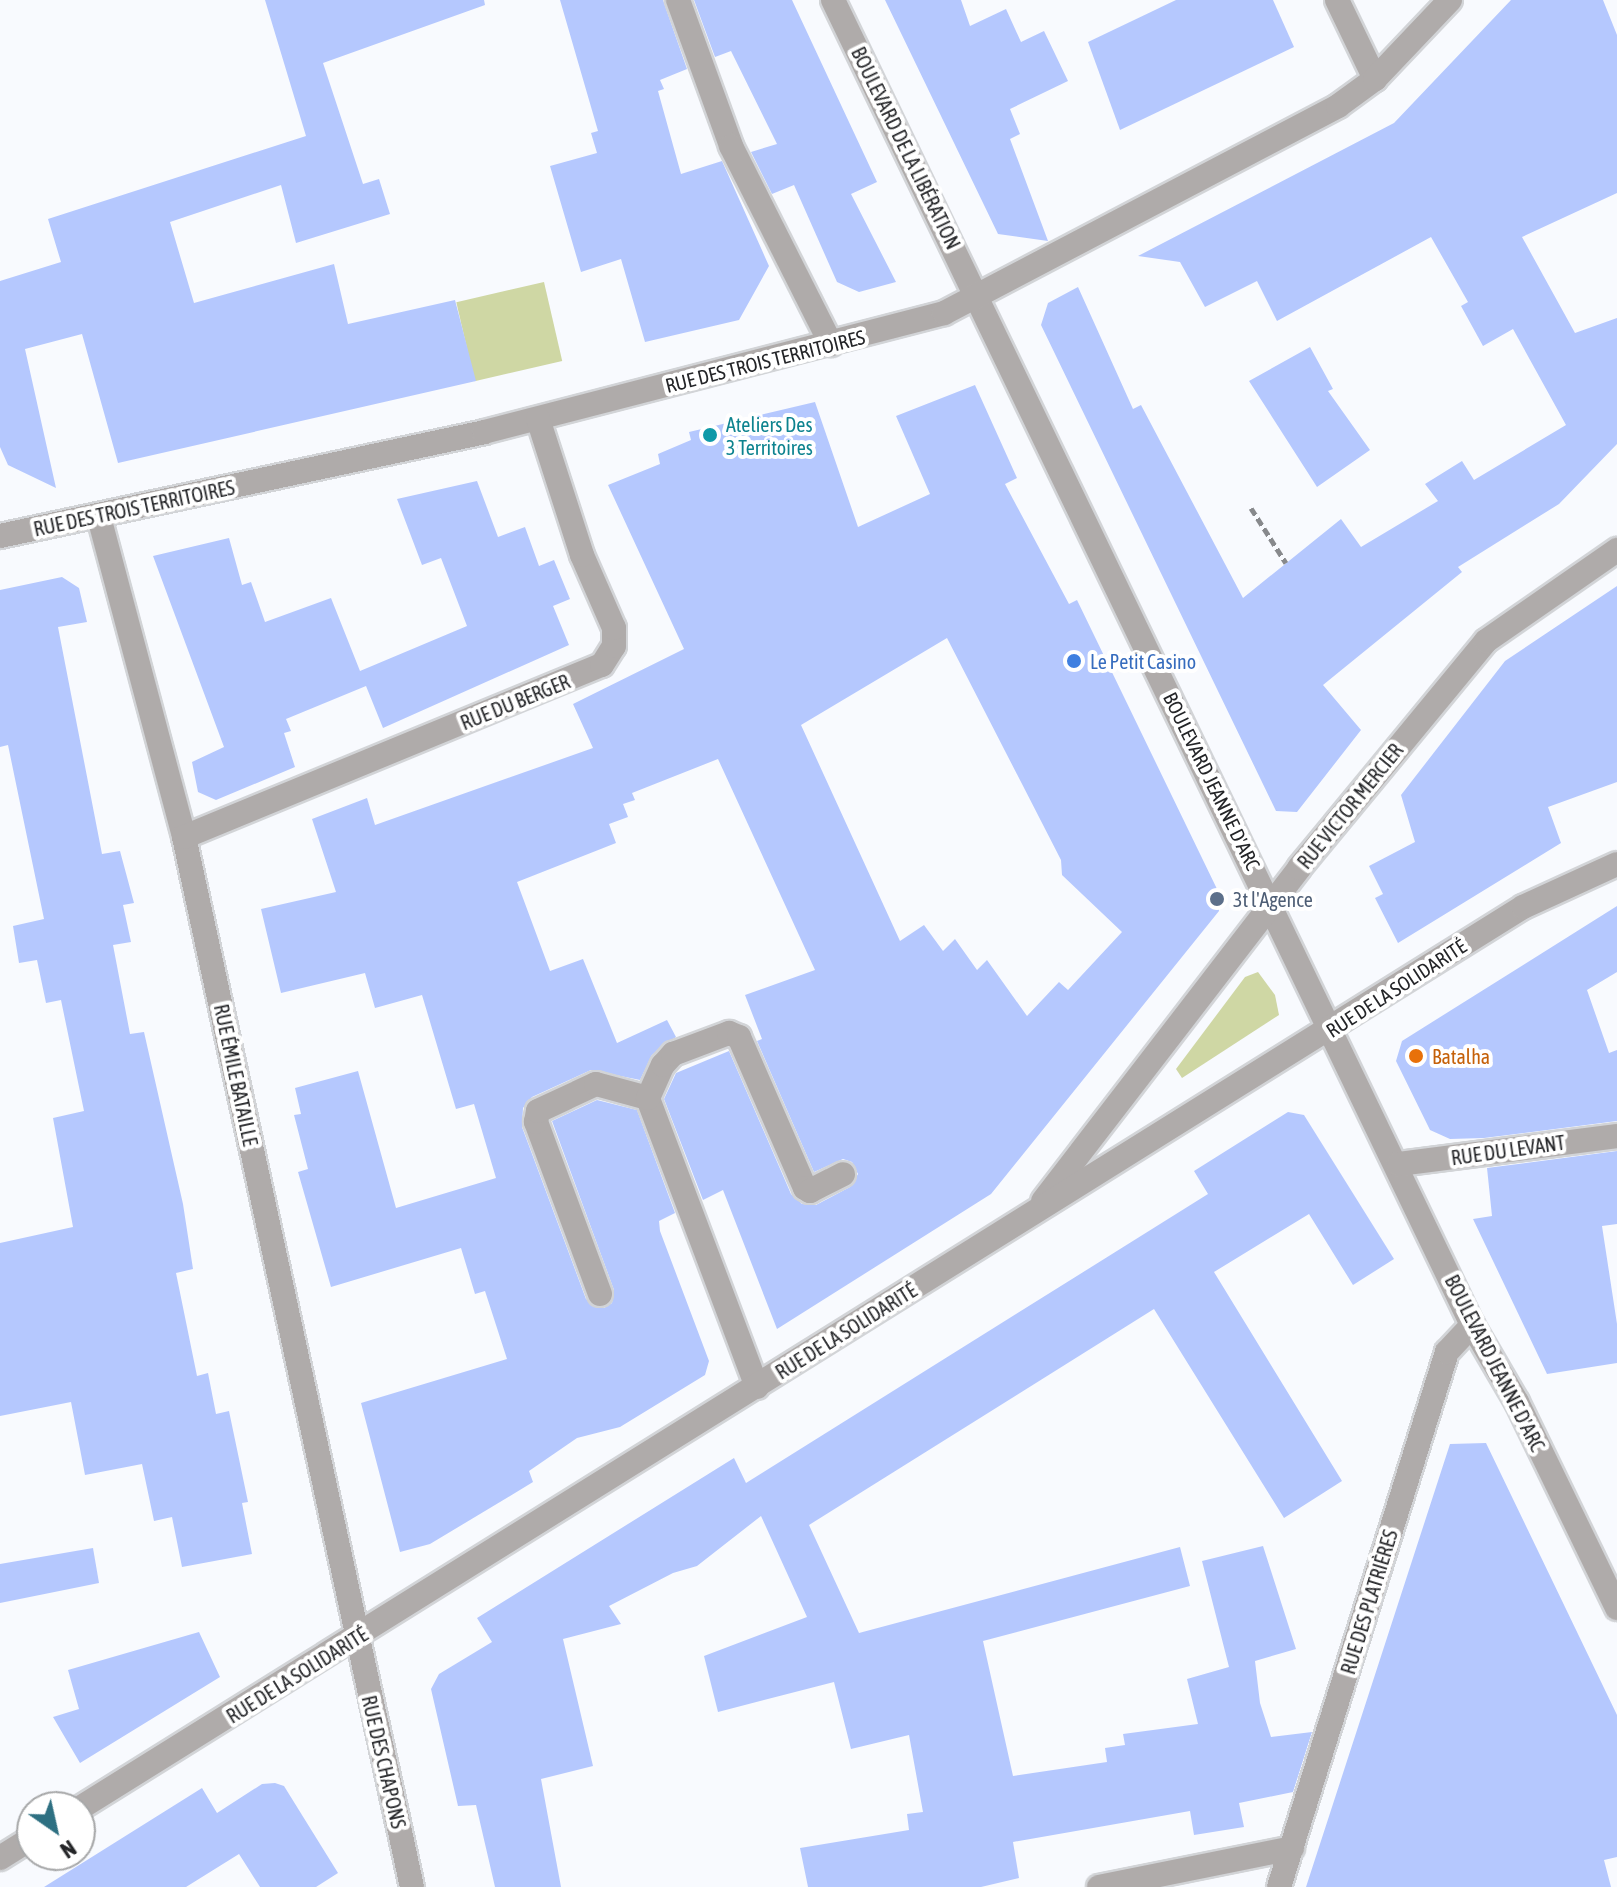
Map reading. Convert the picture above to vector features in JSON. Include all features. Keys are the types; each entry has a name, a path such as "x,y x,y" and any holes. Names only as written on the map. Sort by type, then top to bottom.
{"street":[{"path":"678,0 731,146 831,344"},
{"name":"BOULEVARD DE LA LIBÉRATION","path":"833,0 980,296"},
{"path":"1337,0 1375,79"},
{"name":"RUE DES TROIS TERRITOIRES","path":"0,536 99,517 538,419 911,324 980,296 1338,106 1375,79 1450,0"},
{"name":"BOULEVARD JEANNE D'ARC","path":"980,296 1331,1030 1399,1164 1472,1325 1517,1402 1617,1608"},
{"name":"RUE DU BERGER","path":"184,837 602,665 614,646 614,628 582,555 538,419"},
{"name":"RUE ÉMILE BATAILLE","path":"99,517 184,837 357,1637"},
{"name":"RUE VICTOR MERCIER","path":"1032,1215 1272,904 1486,641 1617,550"},
{"name":"RUE DE LA SOLIDARITÉ","path":"96,1798 1331,1030 1523,907 1617,864"},
{"path":"648,1098 673,1054 729,1033 746,1046 805,1188 810,1191 843,1174"},
{"path":"600,1294 536,1122 538,1111 596,1084 648,1098"},
{"path":"648,1098 757,1387"},
{"name":"RUE DU LEVANT","path":"1399,1164 1617,1136"},
{"name":"RUE DES PLATRIÈRES","path":"1279,1887 1447,1352 1472,1325"},
{"name":"RUE DES CHAPONS","path":"357,1637 412,1887"},
{"path":"1099,1887 1292,1848"}],"path":[{"path":"1251,508 1286,563"}],"green space":[{"path":"544,282 562,361 475,381 456,302"},
{"path":"1258,972 1275,995 1279,1015 1182,1078 1176,1069 1245,977"}],"building":[{"path":"265,0 484,0 485,5 323,63 363,184 379,179 390,214 296,243 281,185 170,222 194,303 334,264 348,324 455,300 476,381 118,463 82,334 25,349 56,488 8,465 0,447 0,281 61,262 48,219 306,136"},
{"path":"560,0 663,0 687,69 660,80 664,89 658,91 681,174 722,161 769,266 739,320 645,342 621,259 581,272 550,166 597,153 591,133 598,131"},
{"path":"694,0 792,0 877,182 851,194 896,282 859,292 837,282 794,185 772,194 751,152 777,144 731,51 715,57"},
{"path":"885,0 961,0 970,26 1006,9 1021,42 1044,31 1068,81 1010,109 1020,134 1010,139 1048,241 998,234"},
{"path":"1176,0 1273,0 1294,47 1120,130 1088,42"},
{"path":"1511,0 1603,0 1617,35 1617,193 1522,237 1575,333 1617,318 1617,444 1559,504 1458,567 1462,572 1323,685 1361,730 1297,812 1276,811 1041,325 1048,303 1078,287 1133,409 1141,405 1243,598 1341,519 1361,547 1438,501 1425,484 1462,461 1474,480 1566,425 1513,329 1483,346 1461,306 1468,302 1431,237 1277,321 1257,281 1205,307 1180,262 1138,256 1394,123"},
{"path":"1310,347 1333,389 1328,391 1370,450 1317,487 1249,381"},
{"path":"975,385 1017,478 1005,484 1069,604 1077,600 1217,889 1219,911 991,1194 777,1329 723,1190 703,1200 664,1099 676,1073 729,1051 791,1194 802,1204 816,1205 850,1187 858,1174 852,1162 843,1159 814,1172 757,1041 762,1039 745,995 815,970 718,759 632,793 635,800 623,804 628,817 609,824 616,843 517,882 550,971 583,959 617,1043 667,1020 676,1037 652,1055 640,1080 591,1070 532,1097 523,1108 522,1127 586,1299 604,1308 612,1303 614,1290 552,1121 597,1100 637,1110 675,1213 659,1221 660,1231 709,1361 705,1375 620,1427 577,1438 529,1471 533,1482 430,1544 400,1552 361,1403 507,1359 485,1291 475,1294 461,1248 331,1287 298,1172 308,1169 294,1115 301,1114 295,1088 358,1071 396,1208 496,1178 474,1104 456,1109 422,995 375,1008 365,973 281,993 261,909 336,892 312,819 367,798 375,825 593,748 573,704 684,649 608,485 660,464 658,454 691,440 689,432 815,402 858,527 930,494 896,416","holes":["947,638 1061,860 1062,875 1122,932 1068,990 1059,982 1027,1016 987,960 977,970 955,939 943,951 924,925 900,941 801,725"]},
{"path":"477,481 498,537 525,527 539,566 554,560 570,599 553,606 569,645 383,728 366,686 286,719 291,731 284,733 295,767 216,800 198,792 192,762 224,747 153,556 229,538 242,585 251,582 265,622 331,598 360,671 467,626 441,558 422,565 397,499"},
{"path":"62,577 79,588 87,622 58,627 102,854 120,851 134,903 123,905 131,942 113,945 130,1034 144,1032 183,1204 193,1269 176,1273 197,1376 208,1373 216,1414 229,1411 248,1502 242,1503 252,1554 182,1567 172,1517 154,1521 142,1464 85,1475 71,1402 0,1416 0,1243 73,1227 53,1118 84,1111 61,1000 46,1003 37,960 19,963 13,926 44,919 8,745 0,747 0,590"},
{"path":"1617,586 1617,782 1548,807 1561,843 1398,943 1375,898 1383,894 1369,866 1415,842 1401,795 1505,661"},
{"path":"1617,906 1617,972 1587,990 1609,1053 1617,1050 1617,1121 1484,1138 1450,1139 1430,1130 1396,1061 1402,1041"},
{"path":"1288,1112 1304,1115 1394,1259 1353,1285 1309,1214 1214,1272 1342,1481 1284,1518 1154,1309 809,1525 859,1633 1180,1547 1190,1586 983,1641 1013,1776 1107,1762 1105,1748 1125,1745 1123,1734 1198,1724 1187,1679 1229,1667 1202,1561 1263,1546 1296,1649 1255,1661 1260,1703 1271,1737 1312,1732 1293,1792 1239,1803 1244,1827 1194,1835 1190,1811 1013,1842 1019,1878 981,1887 808,1887 800,1848 909,1830 907,1814 923,1812 909,1735 851,1749 834,1682 718,1712 704,1656 807,1617 761,1516 697,1566 673,1573 609,1606 621,1624 563,1639 593,1766 541,1779 561,1887 495,1887 476,1805 458,1806 431,1689 439,1674 492,1642 477,1618 734,1458 746,1483 1208,1194 1194,1171"},
{"path":"1617,1151 1617,1224 1602,1226 1617,1324 1617,1363 1547,1374 1473,1219 1492,1216 1487,1168"},
{"path":"1486,1443 1617,1715 1617,1857 1604,1860 1611,1887 1306,1887 1450,1444"},
{"path":"93,1548 99,1583 0,1603 0,1564"},
{"path":"199,1632 220,1677 80,1763 53,1717 79,1709 68,1670"},
{"path":"262,1784 284,1786 338,1873 316,1887 260,1887 239,1854 186,1887 44,1887 70,1871 96,1871 96,1854 202,1788 217,1813"}],"place":[{"name":"Ateliers Des 3 Territoires","path":"710,435"},
{"name":"Le Petit Casino","path":"1074,661"},
{"name":"3t l'Agence","path":"1217,899"},
{"name":"Batalha","path":"1416,1056"}]}
